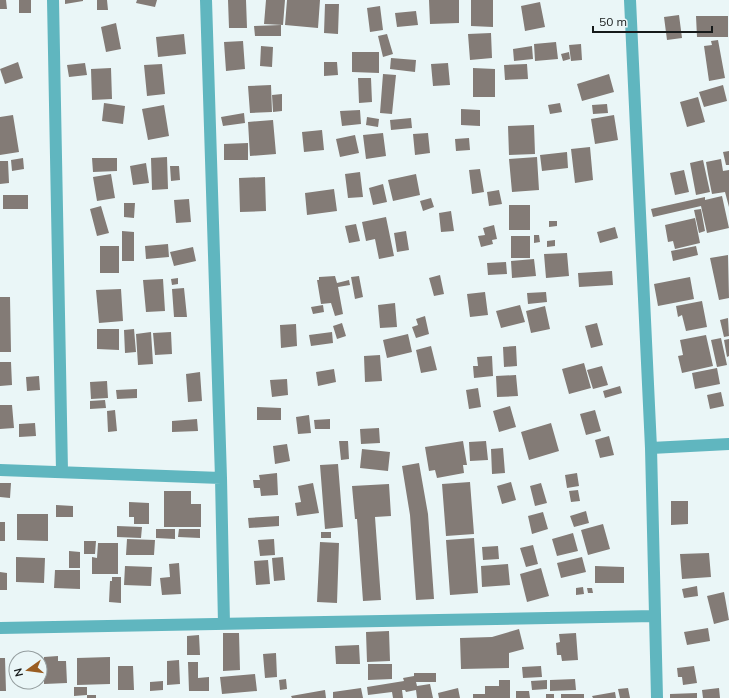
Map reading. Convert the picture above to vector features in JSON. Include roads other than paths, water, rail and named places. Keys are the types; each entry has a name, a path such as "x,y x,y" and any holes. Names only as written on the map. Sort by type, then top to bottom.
{"street":[{"path":"53,0 62,471"},
{"path":"206,0 221,478 224,624"},
{"path":"630,0 651,448 657,698"},
{"path":"651,448 729,444"},
{"path":"0,470 62,471 221,478"},
{"path":"0,628 655,616"}]}
